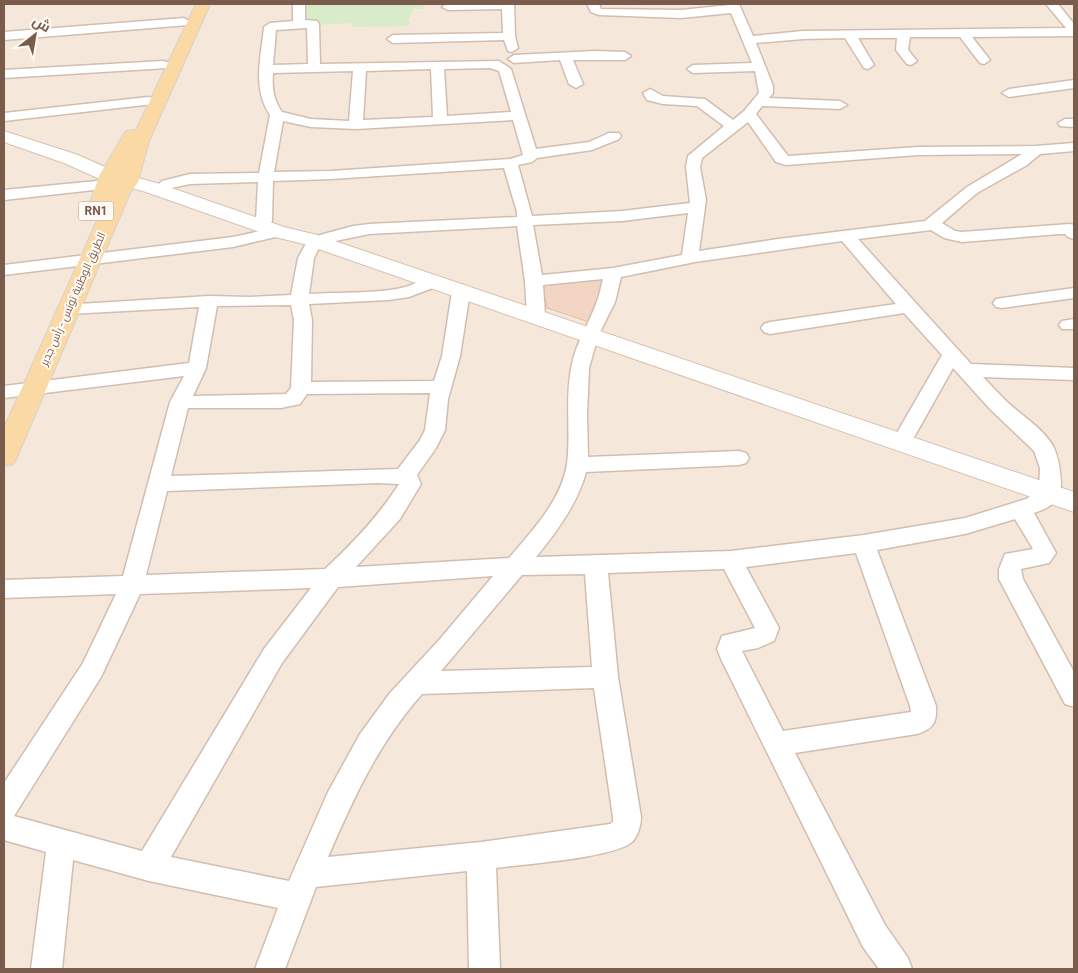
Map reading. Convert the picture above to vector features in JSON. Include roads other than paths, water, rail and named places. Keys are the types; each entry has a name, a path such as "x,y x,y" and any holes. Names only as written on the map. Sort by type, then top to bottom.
{"main road":[{"name":"الطريق الوطنية تونس - رأس جدير","path":"4,421 84,259 120,193 119,175 128,144 192,4"},
{"name":"الطريق الوطنية تونس - رأس جدير","path":"119,175 140,142 203,4"},
{"path":"4,130 84,156 119,175 167,184 271,226"},
{"path":"4,136 153,188 536,316 589,336 1074,502"},
{"name":"الطريق الوطنية تونس - رأس جدير","path":"4,457 19,390 69,309 84,259"}],"street":[{"path":"298,4 299,24"},
{"path":"448,6 508,4 509,36 514,59"},
{"path":"594,4 595,10 599,12 681,14 734,6 760,67 766,86 766,93 760,102 748,114 695,156 693,167 698,200 690,258"},
{"path":"1052,4 1074,31"},
{"path":"4,36 184,22"},
{"path":"4,270 233,242 271,226 266,177 277,115 266,95 266,69 270,27 313,24 314,68"},
{"path":"749,40 804,35 1074,31"},
{"path":"962,32 984,60"},
{"path":"904,33 902,50 911,60"},
{"path":"849,34 868,65"},
{"path":"393,39 509,36"},
{"path":"266,69 499,65 514,59 565,56 625,56"},
{"path":"565,56 576,84"},
{"path":"4,74 163,65"},
{"path":"499,65 505,69 531,154"},
{"path":"437,66 440,121"},
{"path":"356,125 360,67"},
{"path":"693,69 760,67"},
{"path":"1009,93 1074,86"},
{"path":"650,93 652,97 663,100 700,102 733,126"},
{"path":"4,117 148,101"},
{"path":"760,102 840,105"},
{"path":"748,114 781,159 786,162 918,151 1036,150 1074,147"},
{"path":"277,115 311,123 356,125 519,116"},
{"path":"167,184 190,179 331,175 510,163 527,160 531,154 592,146 614,136"},
{"path":"534,281 614,273 690,258 933,224 972,190 1022,162 1036,150"},
{"path":"510,163 524,202 524,220 534,281 536,316"},
{"path":"4,194 119,175"},
{"path":"180,402 285,402 297,395 301,388 303,320 299,299 306,258 312,240 369,229 622,216 696,207"},
{"path":"933,224 950,235 962,237 1050,229 1073,231"},
{"path":"4,589 331,578 516,566 731,560 864,544 965,526 1034,505 1050,494 1050,468 1044,449 1038,441 997,404 856,250 846,235"},
{"path":"270,969 302,886 356,765 369,742 394,708 538,538 562,503 573,481 577,465 577,415 580,368 589,336 606,302 614,273"},
{"path":"69,309 209,301 250,302 400,294 432,282"},
{"path":"404,477 429,443 435,430 441,387 451,356 461,292"},
{"path":"1002,303 1074,294"},
{"path":"4,807 92,670 132,586 180,402 197,368 209,301"},
{"path":"770,328 908,307"},
{"path":"902,443 951,354"},
{"path":"19,390 197,368"},
{"path":"966,370 1074,374"},
{"path":"301,388 441,387"},
{"path":"577,465 739,458"},
{"path":"150,867 273,656 331,578 363,547 392,513 410,484 404,477 368,476 159,484"},
{"path":"1020,510 1044,549 1045,554 1041,557 1014,560 1010,568 1011,579 1074,696"},
{"path":"775,744 917,722 924,718 923,706 864,544"},
{"path":"731,560 767,628 765,634 761,637 732,642 729,648 775,744 874,936 897,969"},
{"path":"4,826 150,867 302,886 481,856 609,839 623,833 626,829 626,804 605,677 596,565"},
{"path":"416,683 605,677"},
{"path":"46,969 61,842"},
{"path":"481,856 485,969"}]}
